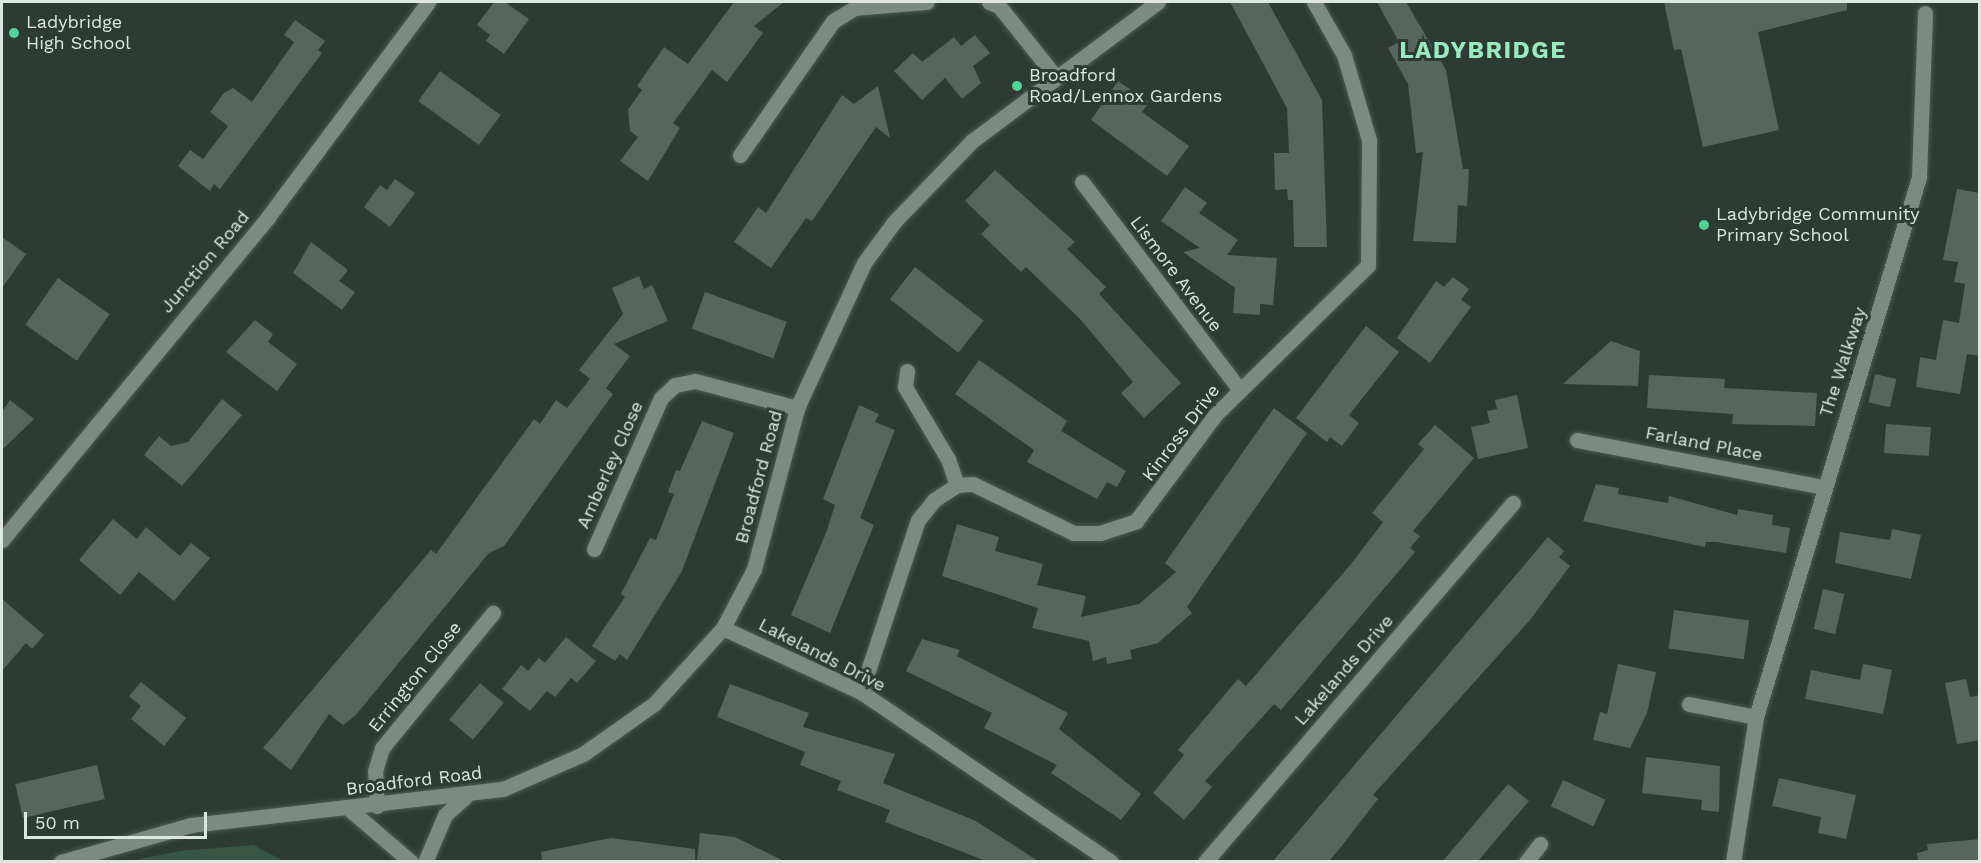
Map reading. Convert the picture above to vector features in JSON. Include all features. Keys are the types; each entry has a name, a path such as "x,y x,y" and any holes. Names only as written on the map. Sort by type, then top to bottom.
{"street":[{"name":"Junction Road","path":"2,540 268,217 428,2"},
{"path":"740,155 833,21 855,8 927,2"},
{"path":"989,2 999,6 1054,75"},
{"name":"Broadford Road","path":"61,861 191,825 465,797 543,776 618,732 654,704 723,628 768,530 797,408 840,307 894,222 972,141 1054,75 1158,2"},
{"name":"Kinross Drive","path":"957,485 993,492 1074,533 1122,527 1148,509 1239,389 1362,273 1372,255 1369,140 1344,55 1314,2"},
{"name":"The Walkway","path":"1733,861 1756,717 1823,487 1919,177 1924,13"},
{"name":"Lismore Avenue","path":"1082,182 1239,389"},
{"path":"861,692 918,520 934,500 957,485 948,459 905,387 907,371"},
{"name":"Amberley Close","path":"594,549 661,398 675,385 695,381 797,408"},
{"name":"Farland Place","path":"1577,440 1823,487"},
{"name":"Lakelands Drive","path":"1205,861 1512,503"},
{"name":"Errington Close","path":"377,806 375,771 382,748 493,613"},
{"name":"Lakelands Drive","path":"723,628 861,692 1111,861"},
{"path":"1689,704 1756,717"},
{"path":"425,861 445,815 465,797"},
{"path":"348,808 411,861"},
{"path":"1526,861 1540,844"}],"green space":[{"path":"253,845 284,861 130,861 180,851"}],"building":[{"path":"494,2 505,2 529,19 504,54 486,41 490,35 477,25"},
{"path":"734,2 784,2 754,26 763,33 727,82 712,70 673,123 680,128 648,181 620,161 638,137 630,131 628,110 642,90 637,86 664,47 688,64"},
{"path":"1230,2 1268,2 1322,100 1327,247 1294,247 1293,200 1288,200 1287,189 1275,190 1274,153 1289,153 1287,108"},
{"path":"1377,2 1406,2 1446,70 1463,169 1469,169 1467,206 1458,205 1456,243 1413,241 1423,152 1416,153 1408,84 1388,48 1399,42"},
{"path":"1664,2 1847,2 1847,10 1758,32 1779,130 1703,147 1681,49 1674,50"},
{"path":"295,20 325,41 318,50 322,53 220,189 214,184 210,191 178,166 190,150 203,159 228,126 210,112 224,93 233,88 252,102 294,42 284,35"},
{"path":"975,35 990,53 973,66 981,83 962,99 945,78 922,100 894,71 913,53 922,62 954,37 961,46"},
{"path":"440,71 501,115 479,145 418,101"},
{"path":"1118,81 1149,102 1142,112 1189,146 1167,176 1091,120"},
{"path":"878,86 890,138 876,127 812,221 806,218 771,268 734,242 758,207 766,213 842,95 854,104"},
{"path":"995,170 1075,242 1067,249 1106,287 1099,294 1181,383 1144,418 1121,393 1133,382 1081,320 1026,267 1021,272 981,234 990,225 965,201"},
{"path":"395,179 415,193 390,227 364,207 380,185 387,190"},
{"path":"1185,187 1207,203 1199,213 1238,240 1227,255 1277,258 1273,305 1260,304 1260,315 1233,313 1235,288 1183,252 1200,248 1161,221"},
{"path":"1957,189 1980,193 1980,356 1967,354 1960,394 1916,387 1920,357 1936,360 1943,320 1959,323 1965,284 1954,282 1958,262 1943,260"},
{"path":"2,237 26,254 2,288"},
{"path":"311,242 348,270 339,281 355,292 342,310 293,273"},
{"path":"915,267 984,321 958,353 890,299"},
{"path":"639,276 644,289 652,285 668,321 614,344 630,356 606,388 613,394 504,546 489,553 355,716 343,725 329,714 291,770 263,748 431,550 436,554 534,419 540,424 556,400 567,408 590,379 579,370 623,314 612,288"},
{"path":"1453,277 1469,289 1461,300 1471,307 1430,363 1397,338 1436,281 1444,287"},
{"path":"58,278 110,314 77,361 25,325"},
{"path":"705,292 787,322 773,358 692,329"},
{"path":"255,320 273,334 268,342 297,364 277,391 226,352"},
{"path":"1366,326 1399,352 1349,415 1359,423 1342,446 1330,437 1327,442 1296,418"},
{"path":"1611,341 1640,351 1638,386 1563,384"},
{"path":"979,360 1067,421 1061,431 1126,471 1117,487 1107,482 1097,499 1027,462 1034,450 955,394"},
{"path":"1875,374 1896,379 1890,407 1868,402"},
{"path":"1649,375 1725,379 1724,388 1817,393 1815,426 1732,424 1733,414 1647,408"},
{"path":"1517,395 1528,448 1478,459 1471,427 1490,423 1487,411 1497,409 1495,400"},
{"path":"222,399 242,415 182,486 144,455 159,436 171,446 188,442"},
{"path":"10,400 34,419 2,450 2,412"},
{"path":"859,405 879,414 875,422 895,430 860,518 874,525 830,633 791,615 826,533 835,505 823,499"},
{"path":"1274,408 1307,433 1187,607 1192,613 1158,643 1130,650 1132,659 1107,664 1106,657 1093,661 1089,641 1032,628 1038,608 942,576 957,524 999,537 995,551 1043,564 1037,585 1086,596 1081,617 1139,604 1176,572 1165,563"},
{"path":"702,421 734,433 682,571 627,660 620,654 615,661 592,646 625,597 621,594 650,538 656,540 674,494 668,492 676,470 680,471"},
{"path":"1886,424 1931,427 1929,456 1884,453"},
{"path":"1435,425 1474,458 1413,531 1420,536 1410,548 1415,552 1281,710 1274,704 1205,781 1212,787 1184,820 1153,793 1184,755 1178,750 1238,679 1246,686 1351,564 1383,522 1372,513 1424,449 1418,444"},
{"path":"1596,484 1619,488 1618,494 1668,503 1669,496 1737,515 1738,509 1773,515 1772,525 1790,528 1786,553 1716,542 1706,542 1705,547 1583,521"},
{"path":"113,519 137,539 146,527 180,556 191,543 210,558 174,601 139,572 120,595 79,560"},
{"path":"1892,529 1921,535 1911,579 1835,563 1840,532 1890,540"},
{"path":"1548,537 1564,551 1559,557 1570,566 1530,620 1373,795 1378,799 1337,852 1329,861 1273,861"},
{"path":"1823,589 1844,594 1835,634 1814,629"},
{"path":"2,599 44,635 32,649 26,643 2,671"},
{"path":"1674,610 1749,621 1744,659 1669,649"},
{"path":"566,637 596,661 577,683 571,678 555,697 547,691 530,711 502,689 521,665 528,671 539,658 545,663"},
{"path":"922,639 960,650 957,656 1068,713 1059,729 1141,794 1121,820 1051,773 1057,765 984,728 992,713 906,671"},
{"path":"1618,664 1656,672 1647,713 1630,748 1593,740 1600,712 1607,714"},
{"path":"1863,664 1892,670 1883,714 1805,699 1811,670 1860,680"},
{"path":"1966,679 1970,697 1980,695 1980,740 1957,744 1945,683"},
{"path":"141,682 186,718 164,746 131,719 141,706 129,696"},
{"path":"480,683 504,703 473,740 449,720"},
{"path":"730,684 809,713 803,727 895,754 883,783 976,821 1038,861 986,861 885,822 890,810 837,790 841,781 800,765 805,752 717,717"},
{"path":"1646,757 1720,766 1719,812 1701,810 1702,800 1642,793"},
{"path":"97,765 105,799 23,818 15,784"},
{"path":"1779,778 1856,795 1846,839 1818,833 1821,817 1772,806"},
{"path":"1563,780 1606,800 1593,826 1551,806"},
{"path":"1508,784 1529,801 1478,861 1443,861"},
{"path":"700,833 735,837 784,861 697,861"},
{"path":"611,838 695,849 695,861 542,861 541,852"},
{"path":"1980,839 1980,861 1918,861 1917,853 1928,850 1927,844"}],"place":[{"name":"Ladybridge High School","path":"14,33"},
{"name":"Broadford Road/Lennox Gardens","path":"1017,86"},
{"name":"Ladybridge Community Primary School","path":"1704,225"}],"district":[{"name":"LADYBRIDGE","path":"1483,51"}]}
